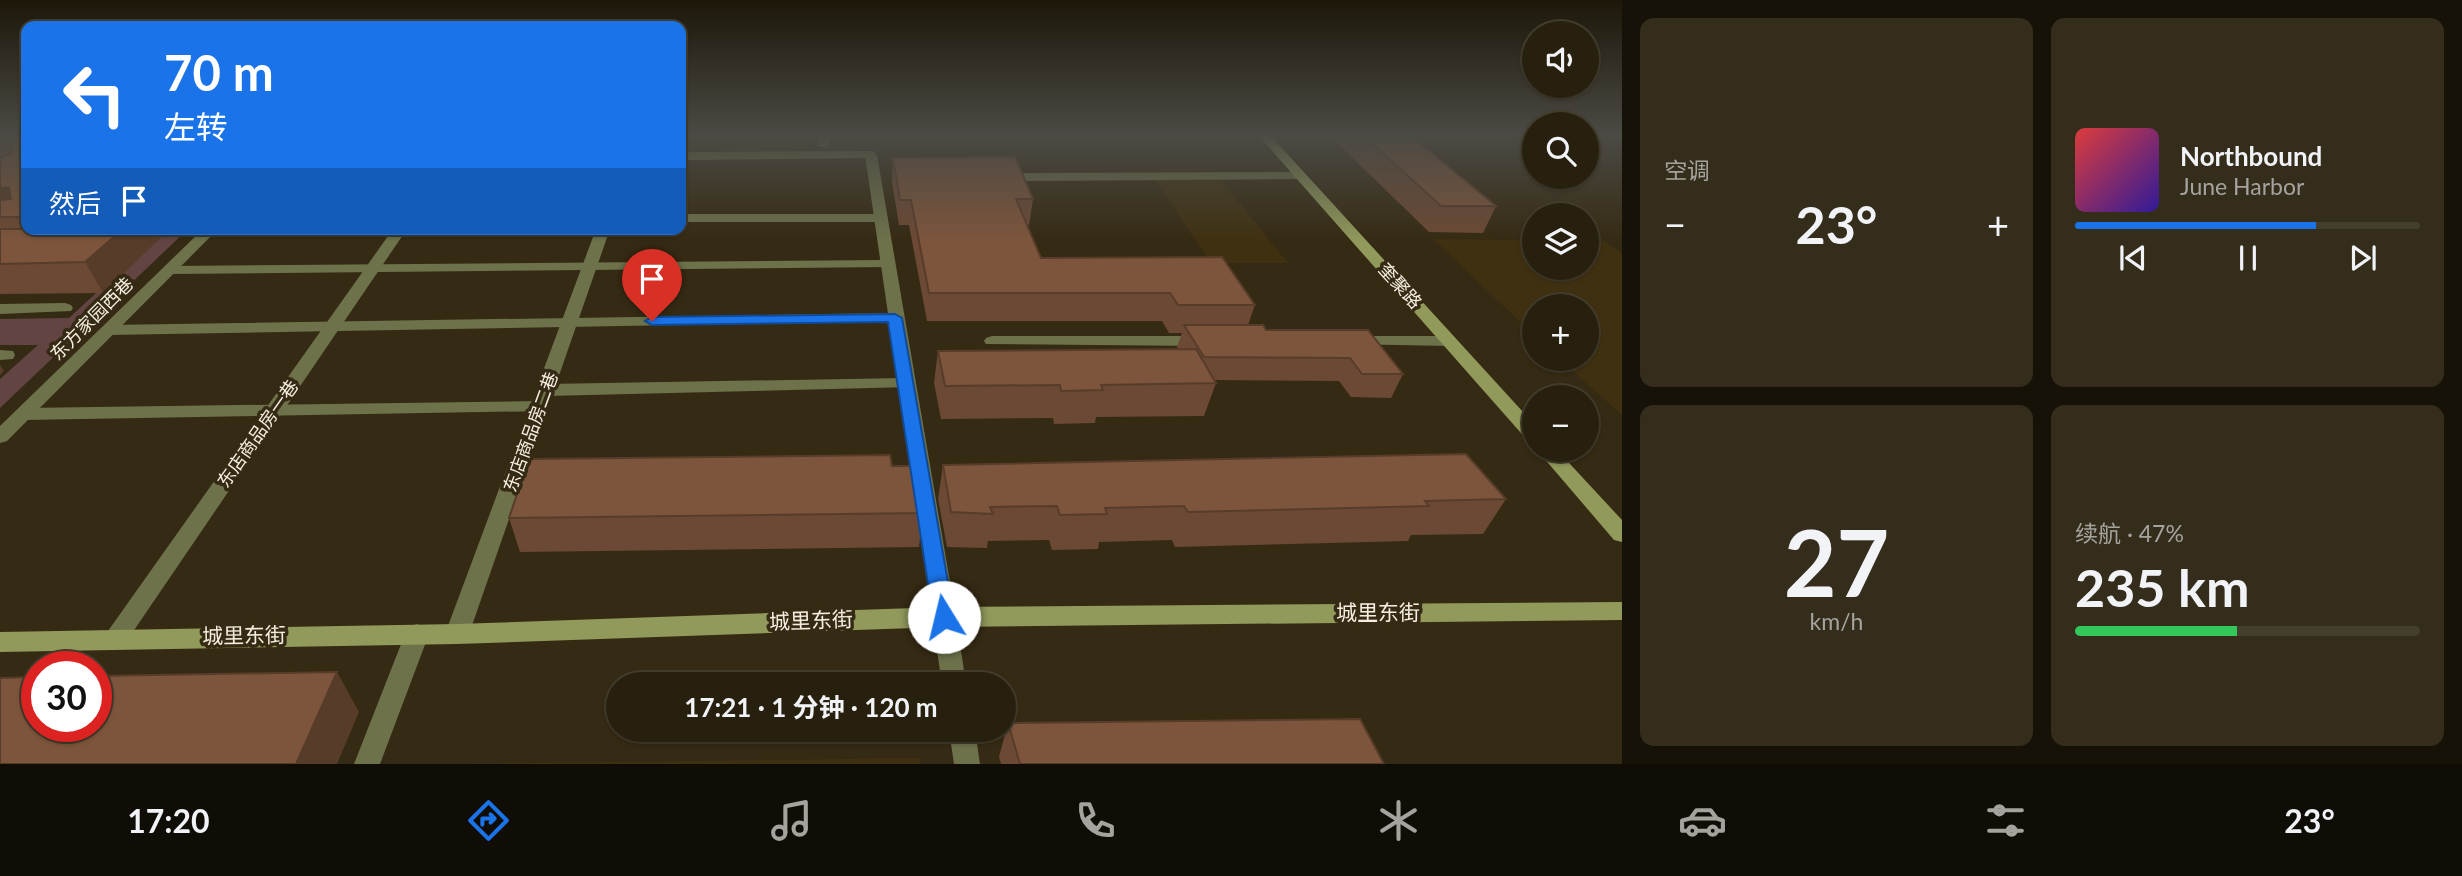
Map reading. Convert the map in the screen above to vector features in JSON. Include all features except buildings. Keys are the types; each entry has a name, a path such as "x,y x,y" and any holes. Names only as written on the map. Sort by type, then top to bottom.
{"street":[{"path":"873,171 952,672"},
{"name":"奎聚路","path":"1296,171 1522,422"},
{"path":"1024,177 1301,176"},
{"path":"686,218 879,218"},
{"name":"东方家园西巷","path":"0,437 205,235"},
{"name":"东店商品房一巷","path":"116,638 396,235"},
{"name":"东店商品房二巷","path":"457,634 601,235"},
{"path":"170,270 886,264"},
{"path":"0,309 65,308"},
{"path":"108,330 895,318"},
{"path":"992,341 1213,341"},
{"path":"1338,341 1449,341"},
{"path":"24,414 273,411 905,383"},
{"path":"1557,462 1622,534"},
{"name":"城里东街","path":"0,642 457,634 944,617 1622,611"},
{"path":"366,764 417,634"},
{"path":"964,742 967,764"}],"shaded area":[{"path":"1154,179 1221,180 1288,263 1211,263"},
{"path":"52,235 182,235 0,408 0,379 38,345 0,345 0,319 69,318 147,246"},
{"path":"1433,239 1522,240 1522,280 1599,280 1599,241 1604,241 1622,254 1622,415 1599,395 1599,385 1588,385 1572,371 1599,371 1599,294 1522,294 1522,324"},
{"path":"920,758 920,764 451,764"}],"route":[{"path":"652,321 895,318 944,617"}]}
